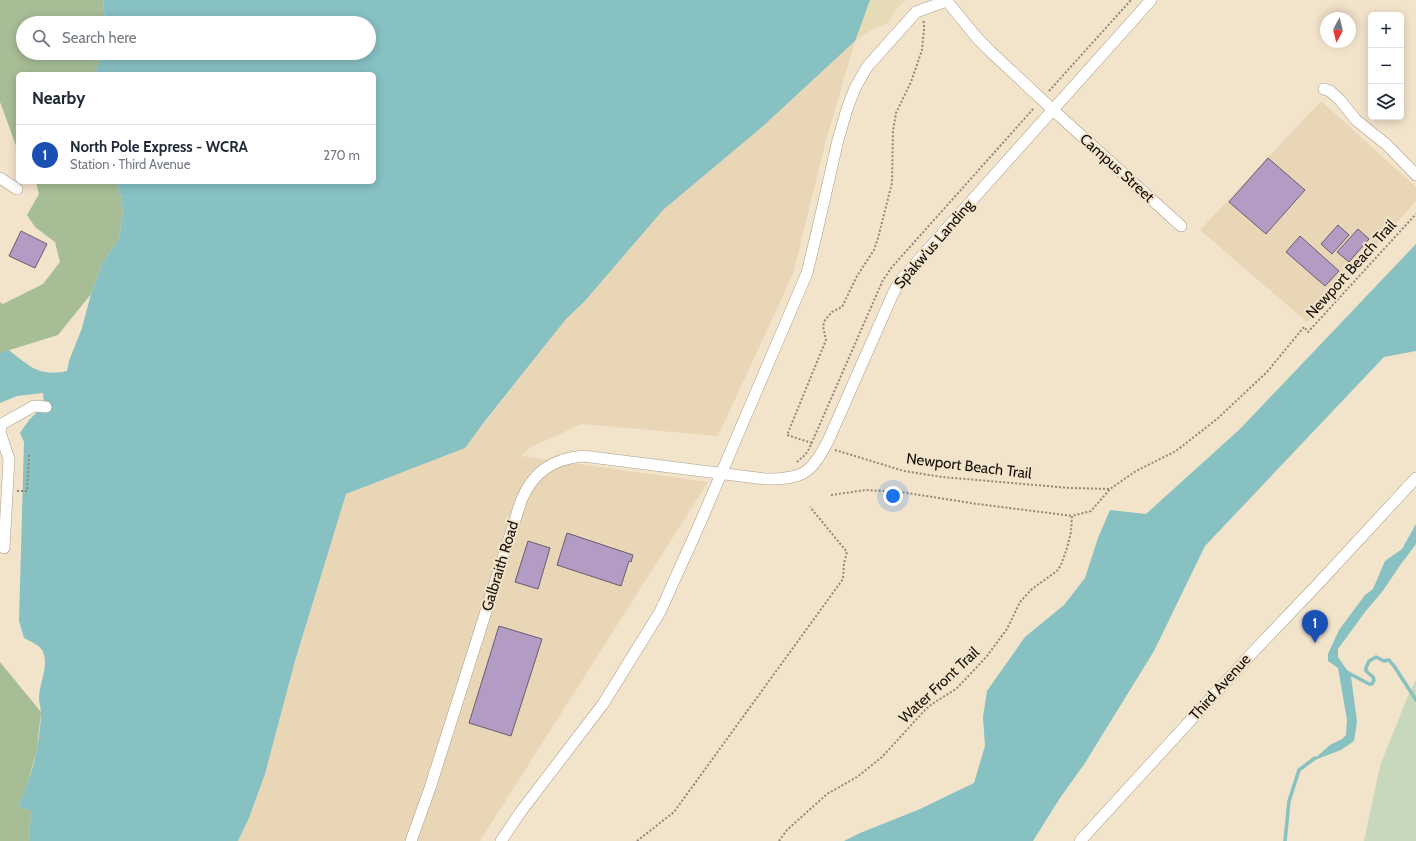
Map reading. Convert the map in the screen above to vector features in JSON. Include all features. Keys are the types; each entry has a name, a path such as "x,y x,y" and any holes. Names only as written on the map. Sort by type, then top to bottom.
{"street":[{"name":"Campus Street","path":"946,0 978,39 1053,110 1181,226"},
{"path":"501,841 522,810 603,704 660,612 807,273 838,140 855,88 868,67 916,12 946,0"},
{"name":"Sp’akw’us Landing","path":"721,473 765,479 790,478 804,473 814,465 835,427 899,282 1151,0"},
{"path":"1324,89 1330,91 1340,100 1356,120 1387,145 1416,175"},
{"path":"0,178 18,188"},
{"path":"2,547 8,490 9,459 0,431 2,424 34,406 46,407"},
{"name":"Galbraith Road","path":"411,841 430,788 521,501 533,479 555,462 583,456 721,473"},
{"name":"Third Avenue","path":"1080,841 1254,651 1416,478"}],"path":[{"path":"793,465 801,459 809,449 883,280 892,267 1131,0"},
{"path":"816,444 787,435 826,340 823,326 825,320 832,312 842,307 857,276 874,250 878,238 892,183 891,146 892,131 896,113 912,82 922,50 924,23 916,12"},
{"name":"Newport Beach Trail","path":"831,448 904,471 942,477 1070,488 1110,489 1136,471 1176,452 1217,419 1267,372 1304,327 1308,332 1416,214"},
{"path":"8,490 27,491 29,455"},
{"path":"832,495 866,490 894,492 1072,516 1091,511 1110,489"},
{"path":"637,841 674,812 843,579 844,562 847,552 810,507"},
{"name":"Water Front Trail","path":"779,841 787,830 827,794 857,776 882,757 925,710 956,689 980,664 1006,629 1020,602 1032,589 1057,571 1068,548 1072,516"}],"shaded area":[{"path":"855,41 825,144 793,274 718,436 582,424 531,447 521,456 708,482 480,841 238,841 249,818 265,774 295,661 346,494 465,448 566,319 584,302 663,210 762,127"},
{"path":"1321,101 1416,187 1416,201 1307,322 1200,230"}],"green space":[{"path":"0,0 103,0 104,16 16,16 16,60 100,60 96,72 16,72 16,146 0,102"},
{"path":"36,184 118,184 123,213 119,239 103,262 91,294 58,335 0,353 0,302 3,304 43,284 60,262 55,242 35,227 27,215 39,194"},
{"path":"0,662 41,712 37,749 27,786 18,806 31,811 29,841 0,841"},
{"path":"1416,680 1416,841 1364,841 1380,766 1410,691"}],"sand":[{"path":"853,0 906,0 895,10 886,24 873,29 855,41 762,127 771,110"}],"water":[{"path":"103,0 870,0 855,41 762,127 663,210 584,302 566,319 465,448 346,494 295,661 265,774 249,818 238,841 29,841 31,811 18,806 31,772 37,749 41,713 39,693 45,660 41,649 36,644 24,638 19,621 24,442 20,433 29,420 44,405 43,393 17,396 0,403 0,353 9,350 35,369 42,371 67,371 69,361 82,328 91,294 103,262 119,239 123,213 118,184 376,184 376,72 96,72 100,60 376,60 376,16 104,16"},
{"path":"1416,244 1416,351 1384,357 1205,546 1154,651 1085,763 1060,798 1033,841 844,841 920,809 974,783 985,746 983,717 987,691 1025,637 1064,605 1085,578 1098,538 1110,510 1146,514 1240,429"},
{"path":"1416,524 1416,544 1382,592 1365,612 1338,649 1338,657 1351,676 1357,722 1354,741 1341,750 1312,761 1330,745 1342,739 1346,735 1347,720 1338,668 1328,661 1328,654 1339,630 1365,595 1373,589 1385,561 1402,549"}],"building":[{"path":"1268,158 1305,190 1266,234 1229,202"},
{"path":"1338,225 1349,235 1332,254 1321,244"},
{"path":"1358,229 1369,239 1349,262 1337,252"},
{"path":"21,231 47,244 35,268 9,256"},
{"path":"1300,236 1339,271 1325,286 1286,252"},
{"path":"567,533 633,555 631,562 629,561 621,586 557,565"},
{"path":"528,541 550,548 538,589 515,582"},
{"path":"499,626 542,639 511,736 469,723"}],"waterway":[{"path":"1343,670 1369,684 1372,684 1374,680 1373,677 1366,671 1369,661 1376,657 1384,661 1389,660 1416,700"},
{"path":"1285,841 1289,801 1299,770 1315,758"}],"place":[{"name":"North Pole Express - WCRA","path":"1315,643"}]}
